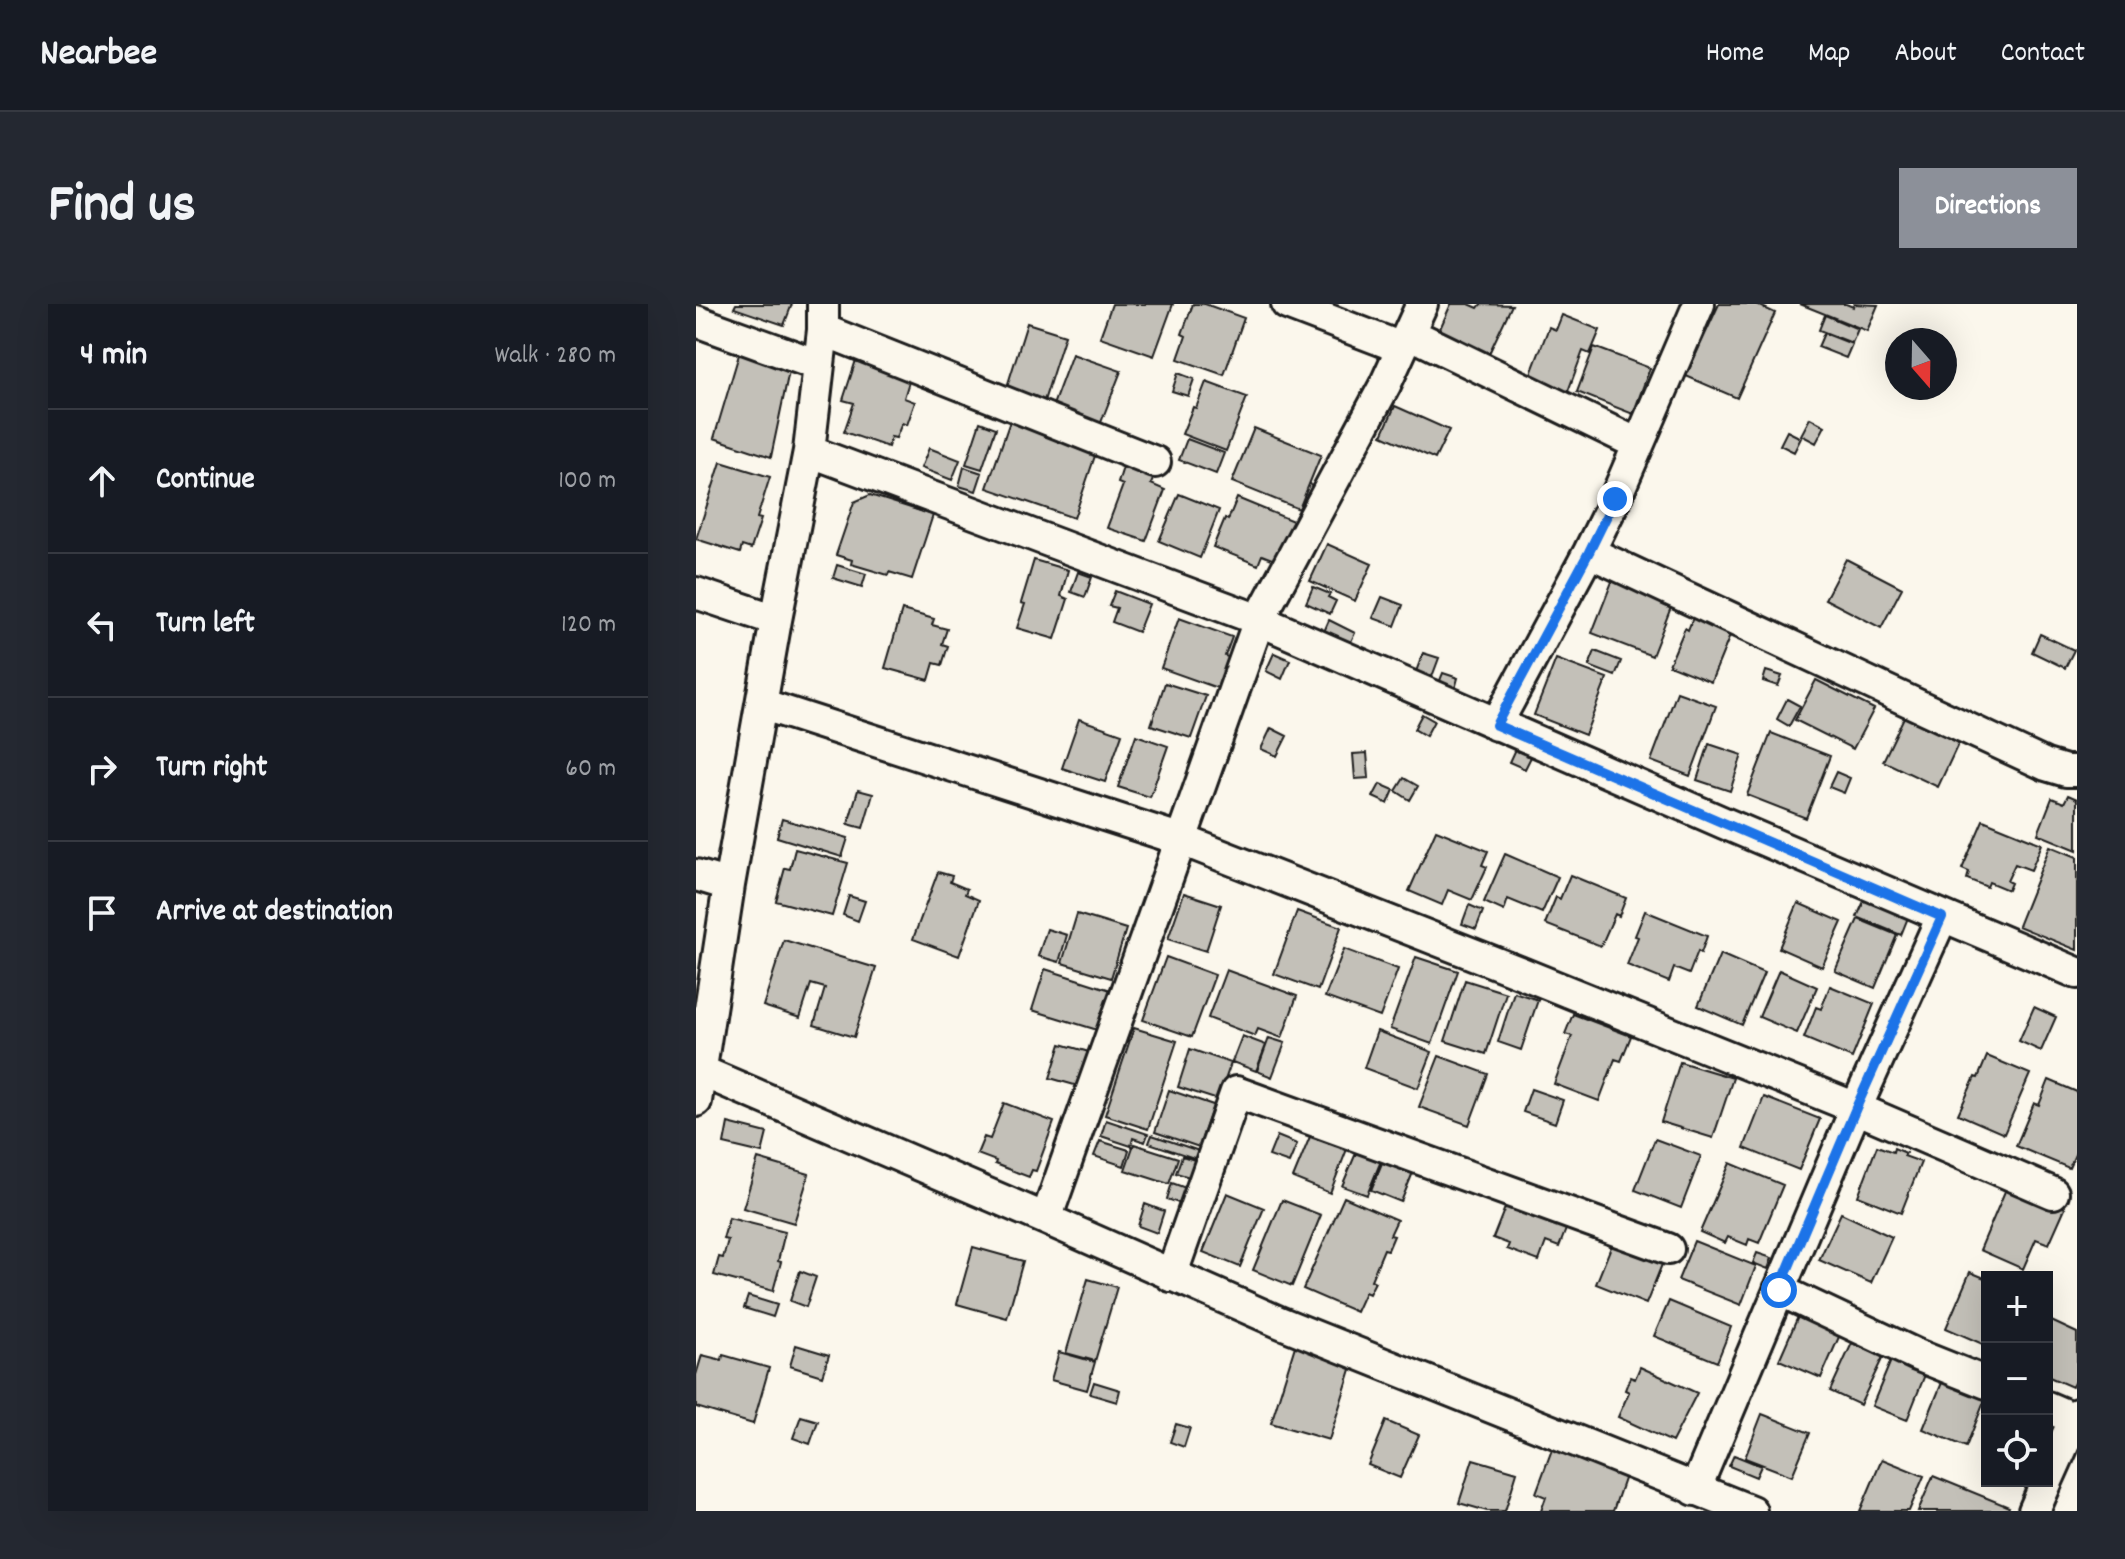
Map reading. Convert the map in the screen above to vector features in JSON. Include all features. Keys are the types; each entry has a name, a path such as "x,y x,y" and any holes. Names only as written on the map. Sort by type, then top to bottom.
{"street":[{"path":"1287,304 1406,340 1638,444"},
{"path":"1046,1219 1259,620 1385,385 1422,304"},
{"path":"1496,725 1589,552 1699,304"},
{"path":"696,1101 729,885 809,451 823,317 1155,462"},
{"path":"696,321 818,365"},
{"path":"809,451 1259,620 1496,725 2077,973"},
{"path":"1589,552 2046,765 2077,771"},
{"path":"696,593 776,620"},
{"path":"761,704 1182,840 1856,1108 2053,1193"},
{"path":"696,875 729,885"},
{"path":"1695,1490 1856,1108 1942,917"},
{"path":"701,1071 1279,1322 1751,1511"},
{"path":"1171,1276 1236,1092 1668,1249"},
{"path":"1779,1290 1917,1355 1981,1381"},
{"path":"2053,1460 2066,1413"},
{"path":"2034,1511 2044,1487"}],"building":[{"path":"736,304 792,304 784,325 734,308"},
{"path":"1112,304 1173,304 1154,356 1100,337"},
{"path":"1193,304 1205,304 1244,318 1224,375 1178,359 1186,336 1182,334"},
{"path":"1451,304 1469,304 1478,308 1481,304 1512,305 1485,362 1435,340"},
{"path":"1719,304 1756,304 1775,313 1737,398 1686,376"},
{"path":"1800,304 1846,304 1853,307 1854,304 1878,305 1867,331"},
{"path":"1562,315 1600,330 1590,354 1583,351 1567,394 1529,379 1549,327 1556,330"},
{"path":"1825,315 1858,329 1852,343 1819,330"},
{"path":"1027,323 1065,335 1044,401 1006,390"},
{"path":"1824,333 1852,344 1846,358 1818,347"},
{"path":"1594,347 1650,368 1633,414 1577,392"},
{"path":"740,351 789,371 771,457 714,438"},
{"path":"1072,354 1121,371 1100,425 1052,408"},
{"path":"857,357 911,375 904,398 915,402 907,425 902,423 896,438 891,437 888,447 844,432 854,403 843,400"},
{"path":"1178,373 1194,379 1188,396 1172,391"},
{"path":"1206,382 1247,397 1226,451 1182,434"},
{"path":"1395,406 1449,430 1435,459 1382,435"},
{"path":"1011,418 1098,447 1074,518 987,488"},
{"path":"1810,418 1825,426 1816,443 1801,435"},
{"path":"980,422 996,428 982,469 966,464"},
{"path":"1254,428 1321,455 1299,509 1232,482"},
{"path":"1787,431 1801,438 1794,452 1780,445"},
{"path":"1187,439 1224,453 1216,474 1179,460"},
{"path":"929,448 960,460 952,480 921,468"},
{"path":"721,462 770,477 751,549 742,546 740,553 696,539"},
{"path":"1124,464 1155,475 1151,484 1165,490 1146,541 1107,528 1123,485 1118,483"},
{"path":"964,467 982,473 976,491 959,486"},
{"path":"1179,494 1219,510 1200,558 1159,541"},
{"path":"870,495 933,515 912,579 851,564 852,560 836,555 854,502"},
{"path":"1237,498 1293,521 1277,561 1262,555 1258,565 1213,547"},
{"path":"1327,544 1372,564 1355,601 1310,581"},
{"path":"1846,559 1902,588 1881,628 1825,599"},
{"path":"1034,560 1068,570 1061,596 1068,599 1055,639 1017,628"},
{"path":"837,565 866,574 862,587 833,578"},
{"path":"1078,572 1092,577 1085,597 1071,592"},
{"path":"1615,574 1675,597 1652,656 1592,633"},
{"path":"1313,587 1330,594 1328,597 1336,601 1330,614 1306,603"},
{"path":"1115,591 1149,604 1138,632 1112,622 1117,608 1109,606"},
{"path":"1382,597 1403,605 1395,626 1373,618"},
{"path":"902,610 934,619 932,625 947,629 942,644 948,646 942,665 934,663 929,680 885,668"},
{"path":"1696,610 1734,626 1711,682 1669,665"},
{"path":"1179,618 1232,637 1225,656 1233,659 1223,690 1161,668"},
{"path":"1329,620 1355,633 1349,646 1323,634"},
{"path":"2040,634 2074,650 2065,668 2032,652"},
{"path":"1595,651 1621,661 1615,676 1589,666"},
{"path":"1274,653 1290,660 1282,679 1266,671"},
{"path":"1423,653 1439,658 1430,682 1414,677"},
{"path":"1556,659 1607,678 1585,735 1534,715"},
{"path":"1766,671 1782,676 1778,686 1763,681"},
{"path":"1443,673 1458,678 1455,689 1439,683"},
{"path":"1816,680 1874,709 1853,749 1795,720"},
{"path":"1165,683 1206,696 1191,738 1151,725"},
{"path":"1677,692 1716,706 1690,776 1651,761"},
{"path":"1787,699 1800,706 1789,726 1777,719"},
{"path":"1422,714 1434,721 1426,736 1414,729"},
{"path":"1905,715 1960,740 1938,787 1883,761"},
{"path":"1079,719 1122,734 1105,782 1062,768"},
{"path":"1271,728 1287,736 1277,756 1261,749"},
{"path":"1771,733 1830,756 1806,818 1747,795"},
{"path":"1136,735 1168,746 1150,797 1118,787"},
{"path":"1709,744 1742,755 1730,791 1697,780"},
{"path":"1515,749 1531,757 1525,769 1509,762"},
{"path":"1367,753 1369,778 1355,779 1353,754"},
{"path":"1836,772 1850,778 1844,793 1829,787"},
{"path":"1404,778 1418,786 1410,800 1396,791"},
{"path":"1380,784 1394,790 1388,804 1373,797"},
{"path":"858,790 873,794 863,828 848,824"},
{"path":"2068,795 2077,799 2077,850 2038,834 2052,798 2064,803"},
{"path":"782,819 848,838 842,857 777,837"},
{"path":"1983,820 2042,844 2031,870 2015,864 2007,881 2011,883 2008,890 1989,882 1987,887 1967,879 1969,872 1962,869"},
{"path":"1436,830 1488,851 1482,865 1487,867 1472,900 1448,890 1442,905 1409,891"},
{"path":"2050,846 2077,857 2077,950 2018,926"},
{"path":"795,849 848,863 832,916 776,901 785,868 790,869"},
{"path":"1505,854 1558,877 1542,913 1508,899 1504,911 1484,902"},
{"path":"938,872 952,876 950,882 967,889 965,894 979,900 959,956 913,939"},
{"path":"1570,875 1626,898 1601,946 1545,924 1556,897 1560,899"},
{"path":"1868,892 1911,910 1901,935 1857,917"},
{"path":"1184,893 1221,905 1206,951 1168,939"},
{"path":"849,896 865,901 858,921 843,915"},
{"path":"1798,903 1842,922 1822,967 1779,948"},
{"path":"1469,905 1483,911 1476,929 1462,924"},
{"path":"1297,911 1341,927 1318,990 1274,974"},
{"path":"1645,911 1707,936 1689,974 1674,968 1669,982 1627,965"},
{"path":"1077,914 1126,929 1111,978 1062,963"},
{"path":"1858,919 1897,935 1875,988 1835,971"},
{"path":"1047,929 1067,935 1059,962 1038,956"},
{"path":"784,940 876,968 854,1037 814,1025 825,988 811,984 800,1018 763,1006"},
{"path":"1344,949 1398,969 1380,1017 1325,997"},
{"path":"1720,954 1764,973 1742,1025 1698,1006"},
{"path":"1166,957 1215,975 1192,1037 1143,1020"},
{"path":"1416,957 1458,971 1432,1044 1390,1029"},
{"path":"1045,969 1117,992 1104,1032 1032,1010"},
{"path":"1226,970 1297,996 1282,1038 1258,1029 1255,1036 1208,1018"},
{"path":"1779,970 1817,987 1797,1033 1759,1017"},
{"path":"1465,980 1506,993 1486,1054 1445,1041"},
{"path":"1830,986 1874,1004 1852,1058 1804,1038 1816,1007 1821,1009"},
{"path":"1514,992 1538,1000 1521,1050 1498,1042"},
{"path":"2034,1007 2056,1017 2041,1051 2019,1041"},
{"path":"1573,1014 1631,1036 1621,1061 1615,1059 1599,1101 1554,1084 1572,1036 1565,1034"},
{"path":"1134,1028 1177,1041 1148,1129 1105,1115"},
{"path":"1377,1031 1432,1052 1418,1088 1364,1068"},
{"path":"1242,1036 1266,1045 1256,1071 1232,1062"},
{"path":"1269,1038 1285,1043 1272,1077 1257,1071"},
{"path":"1061,1044 1089,1052 1078,1086 1050,1078"},
{"path":"1190,1049 1231,1063 1218,1100 1178,1087"},
{"path":"1439,1056 1488,1074 1469,1125 1419,1107"},
{"path":"1987,1056 2030,1074 2004,1134 1958,1114"},
{"path":"1680,1062 1733,1078 1713,1138 1661,1122"},
{"path":"2049,1080 2077,1092 2077,1150 2069,1168 2016,1146 2034,1103 2039,1105"},
{"path":"1531,1089 1563,1100 1555,1123 1523,1112"},
{"path":"1169,1090 1213,1105 1199,1147 1155,1132"},
{"path":"1764,1097 1820,1119 1799,1170 1744,1148"},
{"path":"1004,1103 1054,1122 1036,1171 1032,1170 1029,1177 977,1154 984,1137 990,1139"},
{"path":"1106,1120 1148,1134 1145,1142 1133,1138 1131,1146 1101,1136"},
{"path":"728,1123 767,1133 762,1153 724,1144"},
{"path":"1311,1134 1347,1149 1330,1193 1293,1178"},
{"path":"1152,1135 1202,1152 1200,1160 1149,1143"},
{"path":"1277,1136 1297,1144 1289,1163 1269,1156"},
{"path":"1655,1139 1701,1156 1681,1208 1635,1190"},
{"path":"1100,1141 1129,1150 1124,1166 1094,1156"},
{"path":"1134,1144 1178,1158 1169,1184 1125,1170"},
{"path":"1359,1146 1383,1156 1367,1195 1342,1186"},
{"path":"1877,1146 1893,1152 1894,1148 1906,1153 1904,1156 1921,1162 1901,1213 1858,1196"},
{"path":"1386,1153 1416,1165 1401,1202 1371,1190"},
{"path":"1182,1156 1198,1161 1193,1178 1176,1173"},
{"path":"758,1159 809,1174 794,1223 743,1208"},
{"path":"1730,1163 1783,1185 1759,1243 1749,1239 1747,1245 1728,1237 1725,1243 1700,1232"},
{"path":"1172,1183 1186,1188 1181,1204 1167,1199"},
{"path":"2008,1184 2065,1208 2049,1244 2036,1239 2023,1269 1980,1250"},
{"path":"1227,1193 1264,1208 1240,1267 1203,1252"},
{"path":"1344,1197 1397,1220 1388,1250 1384,1249 1371,1280 1375,1282 1369,1294 1365,1292 1356,1312 1303,1289"},
{"path":"1282,1200 1321,1215 1292,1286 1253,1270"},
{"path":"1508,1200 1570,1219 1559,1247 1546,1242 1539,1261 1507,1249 1509,1244 1493,1238"},
{"path":"1145,1204 1164,1211 1157,1233 1138,1226"},
{"path":"1841,1213 1892,1237 1871,1283 1819,1260"},
{"path":"729,1218 785,1232 773,1291 714,1275 728,1240 723,1239"},
{"path":"1615,1237 1665,1257 1646,1304 1596,1284"},
{"path":"1694,1241 1756,1266 1741,1305 1678,1280"},
{"path":"973,1247 1023,1261 1007,1318 957,1304"},
{"path":"1757,1253 1772,1258 1768,1269 1753,1263"},
{"path":"800,1271 816,1277 806,1307 790,1301"},
{"path":"1970,1272 1981,1277 1981,1343 1946,1328"},
{"path":"1088,1279 1117,1287 1095,1361 1066,1353"},
{"path":"748,1296 777,1305 773,1317 744,1308"},
{"path":"1669,1301 1731,1327 1717,1362 1654,1336"},
{"path":"1800,1312 1842,1330 1821,1378 1779,1360"},
{"path":"2053,1322 2077,1333 2077,1376 2072,1387 2053,1379"},
{"path":"1852,1343 1883,1357 1860,1405 1830,1391"},
{"path":"796,1345 829,1355 822,1376 790,1366"},
{"path":"1295,1346 1353,1363 1329,1440 1271,1423"},
{"path":"1059,1352 1095,1362 1087,1390 1051,1380"},
{"path":"702,1355 722,1360 723,1355 769,1368 753,1424 696,1407 696,1375"},
{"path":"1892,1358 1926,1372 1907,1420 1872,1406"},
{"path":"1640,1367 1697,1393 1672,1442 1618,1417 1629,1392 1625,1390 1630,1377 1635,1379"},
{"path":"1943,1380 1981,1395 1981,1410 1966,1447 1923,1429"},
{"path":"1094,1382 1120,1390 1117,1402 1090,1394"},
{"path":"1762,1414 1810,1433 1792,1476 1745,1458"},
{"path":"801,1416 818,1421 810,1444 793,1438"},
{"path":"1386,1421 1419,1435 1400,1478 1368,1465"},
{"path":"1176,1424 1190,1428 1184,1447 1170,1442"},
{"path":"1554,1444 1627,1470 1613,1511 1541,1511 1546,1497 1536,1493"},
{"path":"1734,1455 1761,1466 1756,1477 1729,1466"},
{"path":"1473,1459 1517,1472 1505,1511 1487,1511 1459,1503"},
{"path":"1882,1459 1924,1476 1909,1511 1860,1511"},
{"path":"1933,1476 2009,1507 2007,1511 1918,1511"}],"route":[{"path":"1615,499 1496,725 1942,917 1779,1290"}]}
